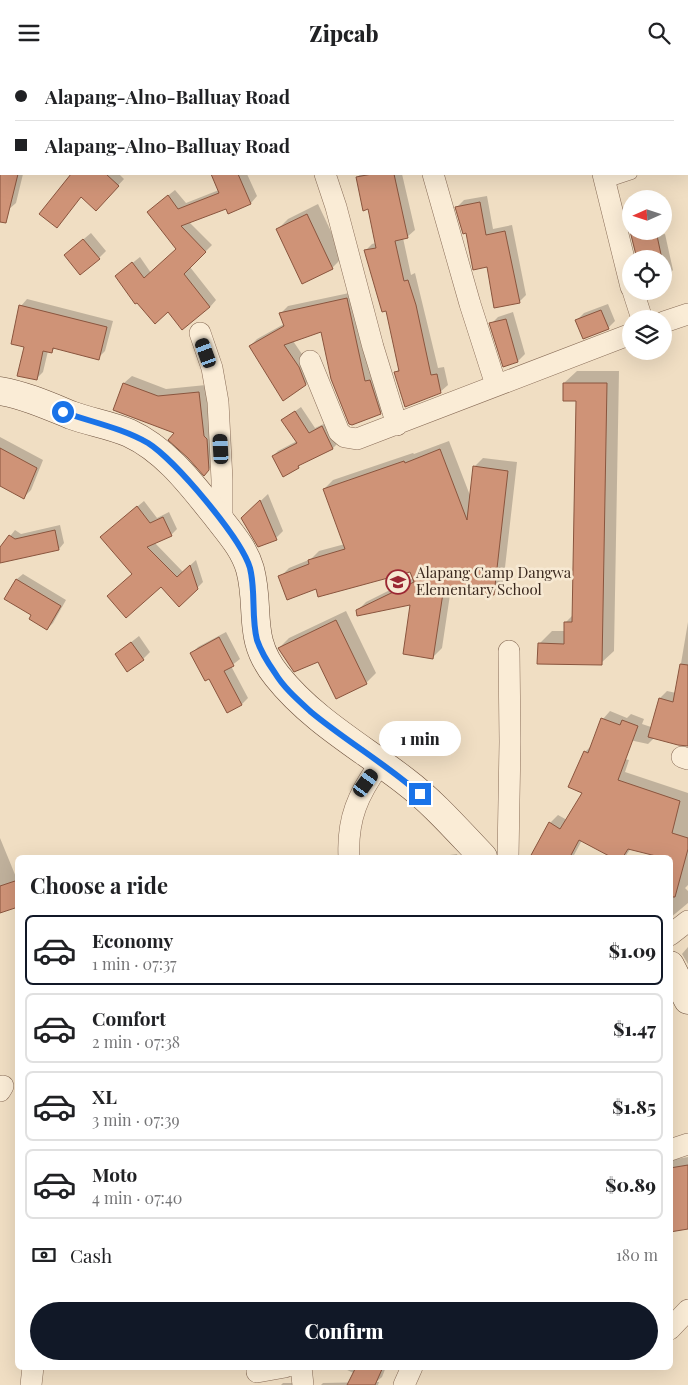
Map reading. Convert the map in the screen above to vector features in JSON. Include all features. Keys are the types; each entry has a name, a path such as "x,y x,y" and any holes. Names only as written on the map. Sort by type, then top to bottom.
{"main road":[{"path":"0,391 128,433 150,445 170,461 240,547 250,569 258,641 276,675 298,700 328,726 406,781 481,855"},
{"path":"673,971 688,1000"}],"street":[{"path":"325,175 336,207 373,347 397,425"},
{"path":"433,175 470,305 496,385"},
{"path":"604,178 622,251"},
{"path":"672,319 688,314"},
{"path":"200,333 212,368 218,402 222,471 222,523"},
{"path":"310,361 339,432 345,437 357,439 622,337"},
{"path":"508,855 509,651"},
{"path":"349,855 350,825 355,805 366,783 380,764"},
{"path":"673,933 688,921"},
{"path":"673,1149 688,1144"},
{"path":"673,1326 688,1310"},
{"path":"31,1385 33,1370"},
{"path":"257,1375 274,1370"},
{"path":"301,1370 303,1385"},
{"path":"404,1385 412,1370"},
{"path":"414,1370 417,1385"}],"lane":[{"path":"604,178 625,175"}],"building":[{"path":"0,175 18,175 6,223 0,222"},
{"path":"70,175 107,175 119,186 96,211 81,197 57,228 39,214"},
{"path":"211,175 238,175 251,204 228,214 226,209 181,226 206,252 184,274 210,307 182,330 168,312 155,324 137,303 135,304 115,276 132,262 144,278 176,249 147,212 168,195 178,209 219,193"},
{"path":"394,175 408,238 395,241 404,281 408,280 416,305 431,375 437,374 441,393 405,407 394,372 399,371 386,311 382,312 364,250 376,248 368,209 363,211 356,177"},
{"path":"480,202 486,235 505,231 520,303 494,308 487,267 473,270 466,233 463,234 455,207"},
{"path":"307,214 333,269 302,284 276,229"},
{"path":"83,239 100,259 80,275 64,255"},
{"path":"632,240 658,240 660,250 635,250"},
{"path":"347,298 365,381 370,380 381,414 352,425 349,424 331,379 321,332 284,345 299,367 306,385 283,401 249,346 284,326 279,313"},
{"path":"19,305 107,327 99,360 53,348 52,353 43,351 37,380 17,376 24,347 11,344"},
{"path":"601,310 609,329 583,339 575,320"},
{"path":"506,319 518,362 503,367 489,323"},
{"path":"123,383 158,396 199,392 204,436 207,439 209,470 204,476 168,440 174,433 113,410"},
{"path":"563,383 607,383 602,665 537,664 538,643 564,644 564,622 572,622 576,401 563,401"},
{"path":"295,411 309,433 322,426 333,449 298,466 299,468 283,477 272,456 297,443 281,420"},
{"path":"0,448 37,468 24,499 0,486"},
{"name":"Alapang Camp Dangwa Elementary School","path":"440,449 467,520 473,466 508,471 494,595 446,589 446,593 443,593 433,659 403,654 410,605 357,616 356,610 414,582 410,572 318,597 316,589 287,600 278,576 309,564 308,560 345,549 323,489 404,461 405,463"},
{"path":"260,500 277,540 258,547 241,518"},
{"path":"137,506 150,523 163,517 172,536 147,547 177,577 190,565 198,589 179,607 161,587 126,618 107,596 132,574 100,537"},
{"path":"55,530 59,550 0,563 0,547 9,535 15,539"},
{"path":"16,579 61,606 47,630 29,619 31,615 4,599"},
{"path":"336,620 367,684 336,699 318,662 294,672 278,648"},
{"path":"219,637 234,666 224,671 242,705 227,713 209,679 205,681 190,653"},
{"path":"131,642 144,660 127,672 115,654"},
{"path":"680,664 688,665 688,746 648,737 659,698 673,702"},
{"path":"601,718 620,725 622,720 638,726 618,780 680,801 672,833 688,838 688,849 675,897 673,897 673,855 652,855 628,849 624,855 607,855 579,840 571,855 531,855 549,822 560,829 582,793 568,787 584,751 588,753"},
{"path":"15,881 15,908 0,913 0,886"},
{"path":"688,1165 688,1229 673,1232 673,1168"},
{"path":"354,1370 382,1370 375,1385 347,1385"}],"place":[{"name":"Alapang Camp Dangwa Elementary School","path":"398,582"}],"route":[{"path":"63,412 128,433 150,445 170,461 237,541 244,553 250,569 258,641 276,675 298,700 328,726 406,781 420,794"}]}
